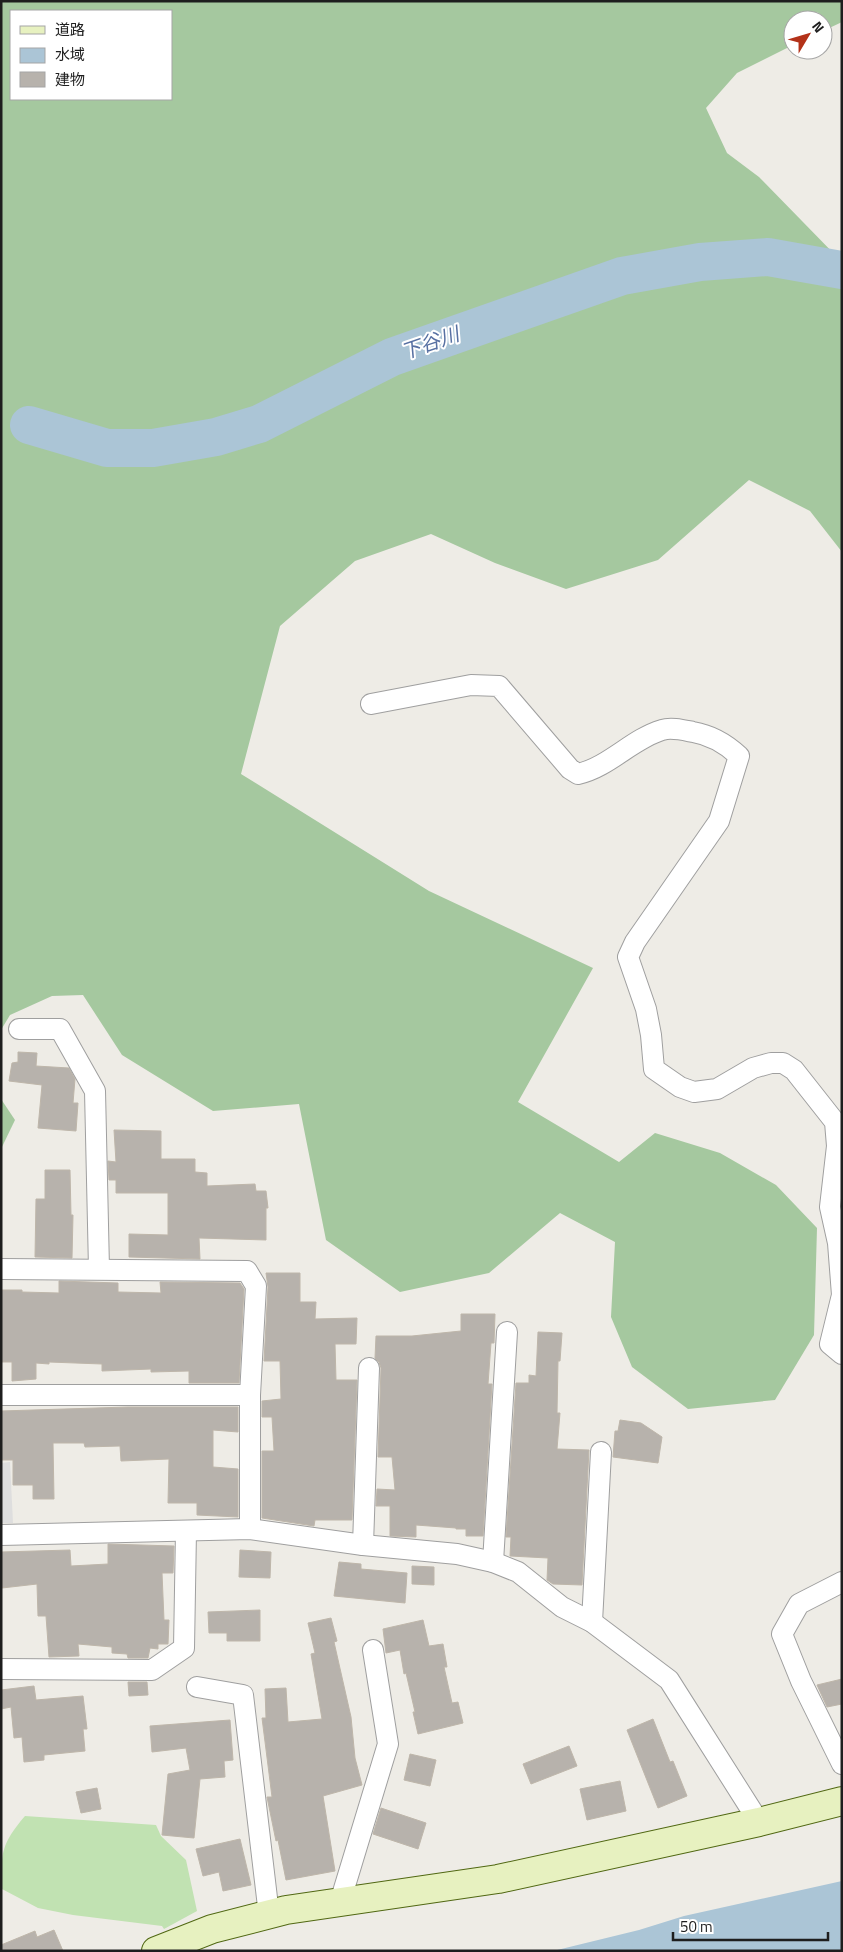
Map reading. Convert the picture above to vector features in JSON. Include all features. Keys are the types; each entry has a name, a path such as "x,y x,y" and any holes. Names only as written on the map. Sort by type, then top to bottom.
{"street":[{"path":"371,704 471,684 499,686 570,769 578,774 590,771 648,736 664,729 706,734 728,746 739,756 719,822 635,942 628,957 646,1009 654,1069 664,1078 694,1092 717,1089 753,1068 771,1063 783,1063 794,1070 835,1122 837,1146 830,1206 838,1243 842,1295 830,1344 842,1354"},
{"path":"19,1028 60,1029 95,1091 99,1268"},
{"path":"1,1269 99,1268 247,1271 256,1286 250,1395 250,1529"},
{"path":"493,1562 508,1332"},
{"path":"363,1544 369,1368"},
{"path":"1,1395 250,1395"},
{"path":"592,1622 601,1452"},
{"path":"1,1535 250,1529 457,1554 493,1562 518,1572 562,1607 592,1622 669,1680 759,1822"},
{"path":"1,1669 152,1670 184,1648 186,1531"},
{"path":"842,1582 799,1604 782,1634 801,1681 842,1764"},
{"path":"340,1902 388,1744 373,1650"},
{"path":"197,1688 243,1695 269,1915"},
{"path":"156,1951 212,1929 286,1910 498,1879 842,1802"}],"green space":[{"path":"1,1 842,1 842,22 833,26 833,10 783,10 783,50 737,73 706,108 727,153 759,177 842,262 842,552 810,511 749,480 658,560 566,589 495,563 431,534 355,561 280,626 241,774 429,891 593,968 518,1102 619,1162 655,1133 720,1153 776,1185 817,1228 814,1335 775,1400 688,1409 632,1367 611,1317 615,1242 560,1213 489,1273 400,1292 326,1240 299,1104 213,1111 122,1055 83,995 52,996 10,1015 1,1030"},
{"path":"1,1099 15,1120 1,1149"},
{"path":"25,1816 156,1825 161,1836 186,1860 197,1911 164,1929 162,1926 73,1915 38,1908 2,1889 2,1857 4,1849 11,1834"}],"shaded area":[{"path":"10,1462 13,1523 1,1523 1,1463"}],"water":[{"path":"842,1881 842,1951 553,1951 639,1930 684,1916"}],"building":[{"path":"18,1052 37,1053 36,1066 69,1068 75,1079 73,1103 78,1103 76,1131 38,1128 42,1085 9,1081 12,1063 18,1062"},
{"path":"114,1130 161,1131 161,1159 195,1159 195,1172 207,1173 207,1186 255,1184 256,1191 266,1191 268,1208 266,1208 266,1240 199,1238 200,1259 129,1257 129,1234 168,1235 168,1193 116,1193 116,1180 109,1180 108,1161 116,1162"},
{"path":"45,1170 70,1170 71,1215 73,1215 72,1258 35,1257 36,1199 45,1199"},
{"path":"266,1273 300,1273 300,1302 316,1302 315,1319 357,1318 356,1344 335,1344 336,1380 357,1380 352,1520 315,1520 314,1526 262,1518 262,1451 274,1451 272,1417 262,1417 262,1401 281,1399 280,1361 264,1361 268,1287"},
{"path":"59,1281 118,1283 118,1292 161,1293 160,1282 240,1283 244,1289 239,1383 189,1383 189,1371 151,1372 151,1369 102,1371 102,1364 49,1362 49,1364 36,1363 36,1379 12,1381 12,1362 1,1362 1,1290 59,1293"},
{"path":"461,1314 495,1314 494,1343 491,1343 488,1384 492,1384 483,1536 466,1536 466,1529 416,1525 416,1537 390,1536 390,1506 376,1506 377,1489 395,1490 392,1457 378,1457 381,1368 375,1358 376,1336 412,1336 461,1331"},
{"path":"538,1332 562,1333 560,1361 558,1361 557,1413 560,1413 557,1449 589,1450 582,1585 553,1584 547,1580 548,1558 510,1556 511,1537 506,1537 516,1383 529,1383 529,1375 536,1376"},
{"path":"128,1407 238,1407 238,1432 213,1430 213,1467 238,1469 238,1517 197,1515 197,1503 168,1503 169,1459 121,1461 120,1446 85,1447 84,1443 53,1443 54,1499 33,1499 33,1485 13,1485 13,1460 1,1460 1,1411"},
{"path":"620,1420 641,1423 662,1437 658,1463 613,1457 615,1431 618,1431"},
{"path":"108,1544 174,1546 173,1573 162,1573 164,1620 169,1620 168,1644 158,1644 158,1649 150,1648 148,1658 128,1658 127,1654 112,1653 112,1647 78,1644 79,1656 49,1657 46,1616 38,1616 37,1584 2,1588 1,1552 70,1550 71,1566 108,1564"},
{"path":"240,1550 271,1552 270,1578 239,1577"},
{"path":"339,1562 361,1564 361,1569 407,1573 405,1603 334,1596"},
{"path":"412,1566 434,1567 434,1585 412,1584"},
{"path":"260,1610 260,1641 227,1641 227,1633 209,1633 208,1612"},
{"path":"331,1618 337,1641 334,1642 351,1717 355,1758 362,1785 323,1796 335,1871 286,1880 267,1797 272,1797 262,1718 266,1718 265,1689 286,1688 288,1722 322,1719 311,1654 315,1653 308,1623"},
{"path":"423,1620 429,1646 443,1644 447,1667 444,1667 452,1703 458,1702 463,1723 418,1734 413,1712 415,1712 406,1673 404,1674 400,1650 386,1653 383,1629"},
{"path":"842,1679 842,1704 827,1707 817,1685"},
{"path":"128,1682 147,1682 148,1695 129,1696"},
{"path":"34,1686 36,1700 83,1696 87,1729 83,1729 85,1751 44,1755 44,1760 24,1762 22,1737 14,1738 11,1707 1,1709 1,1690"},
{"path":"653,1719 670,1762 673,1761 687,1796 658,1808 627,1730"},
{"path":"230,1720 233,1760 224,1761 225,1777 200,1779 194,1838 162,1835 168,1774 190,1770 186,1748 152,1752 150,1726"},
{"path":"569,1746 577,1766 531,1784 523,1764"},
{"path":"410,1754 436,1760 430,1786 404,1780"},
{"path":"620,1781 626,1811 587,1820 580,1789"},
{"path":"97,1788 101,1809 81,1813 76,1792"},
{"path":"381,1808 426,1823 418,1849 373,1834"},
{"path":"240,1839 251,1885 223,1891 219,1872 203,1876 196,1849"},
{"path":"54,1930 63,1951 1,1951 1,1945 35,1931 37,1937"}],"waterway":[{"name":"下谷川","path":"29,425 107,448 153,448 216,437 259,424 392,357 622,276 700,262 768,257 842,270"}]}
